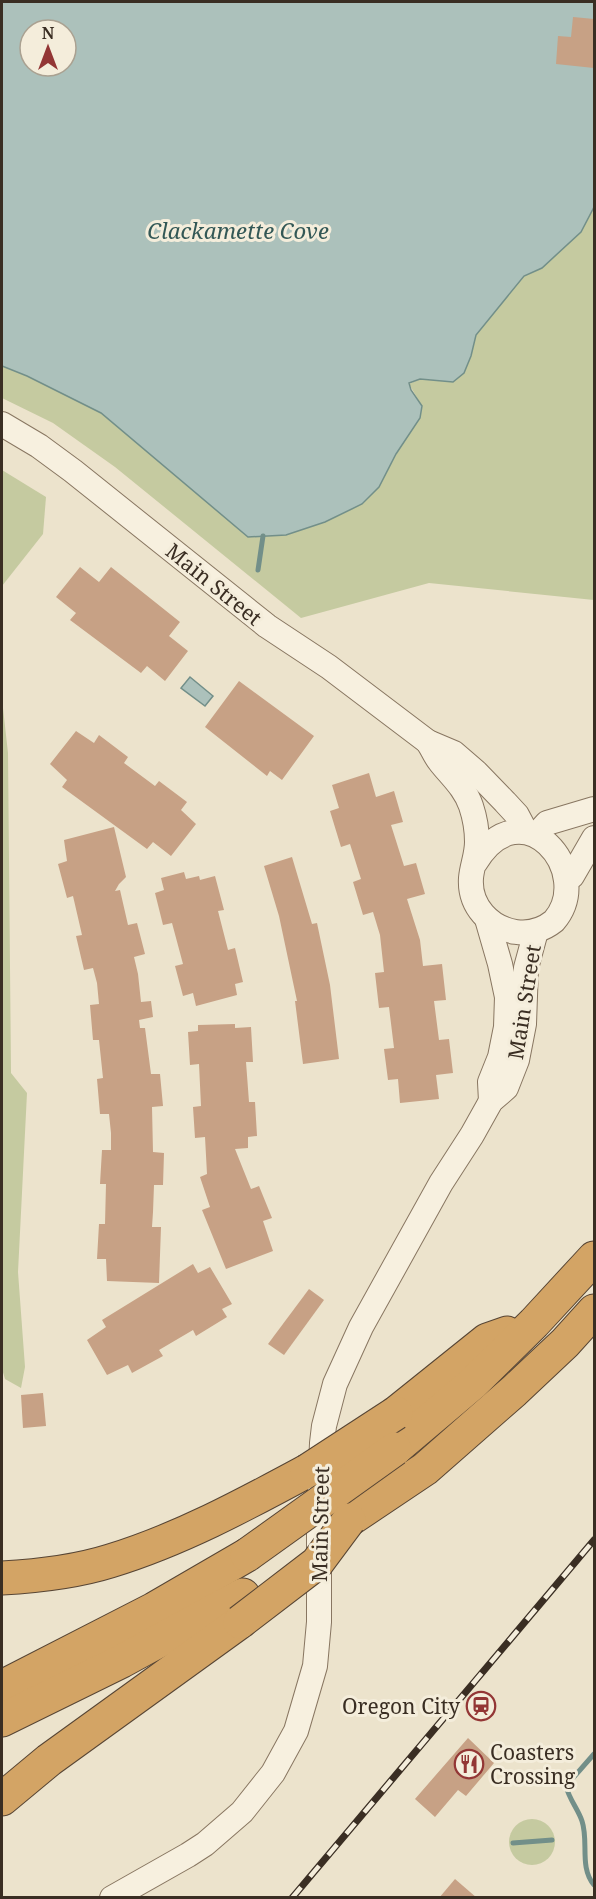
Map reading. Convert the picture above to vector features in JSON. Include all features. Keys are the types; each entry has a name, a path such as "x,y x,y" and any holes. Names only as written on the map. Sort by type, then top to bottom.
{"highway":[{"path":"2,1687 154,1609 247,1555 395,1449 472,1384 534,1323 594,1258"},
{"path":"2,1799 242,1609 349,1520 425,1469 565,1343 594,1311"},
{"path":"2,1578 65,1572 110,1561 252,1501 307,1471 396,1413 487,1340 534,1323"},
{"path":"2,1720 122,1661 242,1609"}],"street":[{"name":"Main Street","path":"2,424 39,446 267,626 329,667 428,742 454,753 476,772 531,833 550,840 561,850 568,862 572,876 570,897 560,916 549,925 536,931 519,933 501,929 487,919 477,907 472,893 471,878 477,842 476,823 471,806 462,788 439,761 428,742"},
{"path":"475,863 483,849 495,839 510,833 531,833 547,824 594,809"},
{"path":"572,876 594,838"},
{"name":"Main Street","path":"487,919 507,997 506,1027 500,1057 490,1082 491,1101"},
{"name":"Main Street","path":"112,1898 188,1855 220,1832 258,1794 289,1747 306,1702 315,1666 319,1622 322,1443 327,1410 335,1384 361,1327 441,1183 491,1101 506,1088 517,1060 524,1024 526,968 536,931"}],"green space":[{"path":"594,207 594,600 429,583 301,618 115,467 53,423 2,398 2,366 101,413 248,537 286,535 325,522 362,504 379,487 422,406 409,384 420,379 453,382 471,356 476,335 524,276 542,268 581,232"},
{"path":"2,470 46,497 43,534 2,586"},
{"path":"2,699 8,753 11,1073 27,1093 18,1272 25,1367 21,1388 5,1379 2,1369"},
{"path":"532,1819 548,1826 555,1842 548,1858 532,1865 516,1858 509,1842 516,1826"}],"water":[{"name":"Clackamette Cove","path":"2,2 594,2 594,207 581,232 542,268 524,276 476,335 464,373 453,382 420,379 409,383 422,406 420,418 396,454 379,487 362,504 325,522 286,535 248,537 101,413 2,366"},
{"path":"190,677 213,696 205,706 181,688"}],"building":[{"path":"573,17 594,19 594,68 556,64 558,36 571,37"},
{"path":"80,567 99,582 111,567 180,622 169,636 188,651 165,681 147,666 141,673 70,620 76,613 56,597"},
{"path":"239,681 314,736 282,780 270,771 267,776 205,727"},
{"path":"76,731 94,743 99,735 128,757 124,763 155,786 159,781 187,802 181,810 196,824 171,856 153,842 147,849 62,787 67,780 50,764"},
{"path":"369,773 376,797 394,791 403,822 391,825 404,866 416,863 425,894 407,899 420,940 423,966 442,964 446,1000 434,1001 439,1040 449,1039 453,1073 436,1075 439,1099 400,1103 398,1079 388,1080 384,1049 394,1048 389,1007 379,1008 375,973 384,972 380,935 373,912 363,915 353,882 361,879 350,844 341,847 330,811 339,808 332,785"},
{"path":"114,827 126,877 115,891 120,890 128,925 137,923 145,954 134,957 141,1002 151,1001 153,1017 139,1020 140,1028 145,1028 151,1074 160,1074 163,1106 152,1107 153,1152 164,1153 163,1185 154,1185 152,1227 161,1227 159,1283 107,1281 106,1259 97,1259 99,1224 105,1224 106,1184 100,1184 102,1150 111,1150 111,1133 109,1114 100,1114 97,1079 103,1078 99,1040 93,1040 90,1005 99,1004 97,983 93,968 84,970 76,936 82,935 73,896 67,898 58,864 67,861 64,840"},
{"path":"292,857 312,924 317,923 330,985 339,1059 303,1064 295,1001 297,1001 279,916 264,866"},
{"path":"184,872 186,879 199,876 200,880 215,876 224,910 218,911 228,950 235,948 243,982 235,984 237,995 196,1006 193,993 183,996 175,966 183,964 172,923 163,925 155,893 164,890 161,878"},
{"path":"235,1024 235,1028 251,1027 253,1062 246,1062 249,1102 255,1102 257,1136 248,1137 248,1148 235,1149 251,1189 259,1186 272,1218 263,1221 273,1251 226,1269 202,1210 210,1207 200,1177 207,1174 205,1137 195,1138 193,1107 201,1106 199,1064 190,1065 188,1032 198,1031 198,1025"},
{"path":"193,1264 198,1273 210,1267 232,1304 222,1309 227,1317 196,1336 193,1330 159,1350 163,1356 132,1373 128,1365 107,1375 87,1340 106,1327 102,1320"},
{"path":"309,1289 324,1300 284,1355 268,1344"},
{"path":"43,1393 46,1426 23,1428 21,1395"},
{"path":"468,1738 494,1763 466,1796 458,1790 435,1817 415,1799"},
{"path":"455,1879 477,1898 439,1898"}],"waterway":[{"path":"258,570 263,536"},
{"path":"594,1754 566,1786 582,1821 585,1837 585,1862 589,1878 594,1885"},
{"path":"513,1843 552,1840"}],"railway":[{"path":"292,1898 594,1540"}],"place":[{"name":"Oregon City","path":"481,1706"},
{"name":"Coasters Crossing","path":"469,1764"}]}
